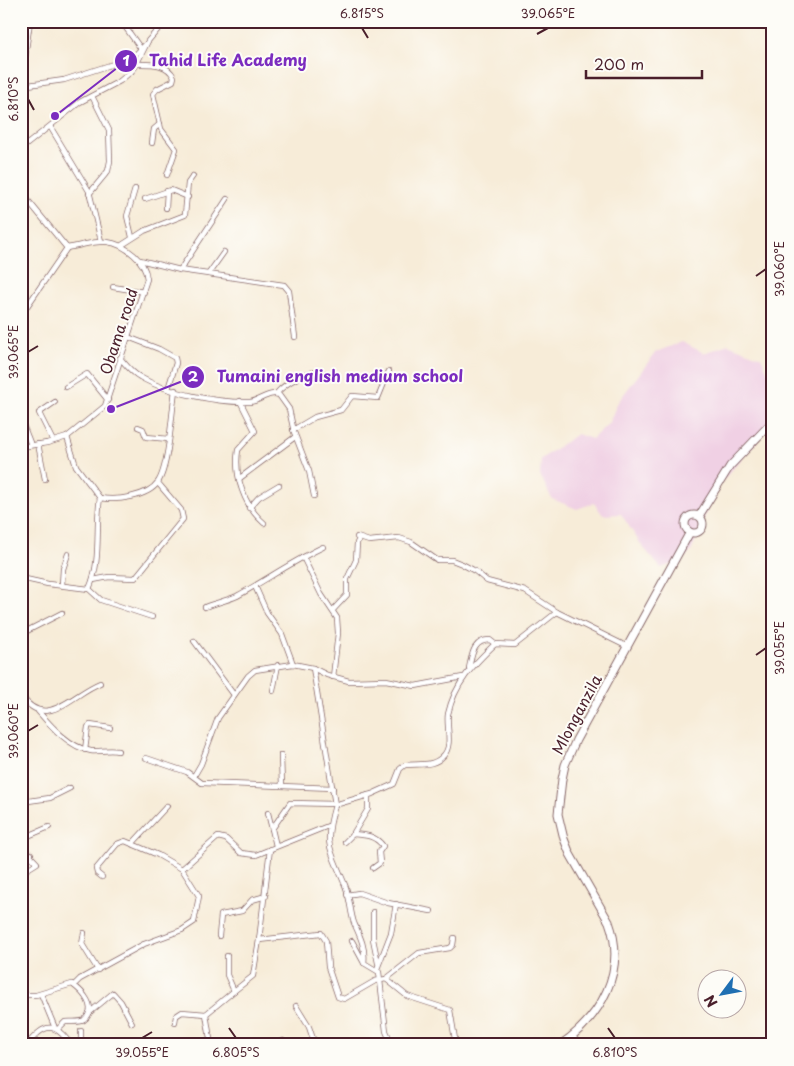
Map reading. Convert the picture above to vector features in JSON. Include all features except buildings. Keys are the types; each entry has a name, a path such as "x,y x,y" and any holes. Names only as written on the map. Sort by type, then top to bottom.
{"street":[{"path":"30,21 24,53 21,86 64,80 132,58 164,21"},
{"path":"121,21 141,49"},
{"path":"21,149 51,128 80,102 120,81 131,72 138,64 148,41"},
{"path":"131,72 132,58"},
{"path":"138,64 162,66 169,70 174,77 173,81 153,94 164,135 176,148 167,174"},
{"path":"90,194 108,171 110,161 109,130 92,96"},
{"path":"152,143 154,129 160,124"},
{"path":"51,128 90,194 101,241"},
{"path":"122,245 132,237 185,215 188,183 193,176"},
{"path":"132,237 127,216 135,189"},
{"path":"146,199 167,191 173,191 188,197"},
{"path":"166,208 167,191"},
{"path":"21,192 67,248"},
{"path":"180,270 227,199"},
{"path":"21,315 67,248 101,241 122,245 140,260 180,270 279,283 287,287 293,310 295,337"},
{"path":"209,273 224,252"},
{"name":"Obama road","path":"21,447 53,441 66,436 99,412 108,400 120,358 144,292 146,273 140,260"},
{"path":"113,287 144,292"},
{"path":"128,337 159,348 175,358 176,363 168,389"},
{"path":"120,358 138,376 168,389 202,397 240,401 256,401 271,394 276,394 286,385 311,371 324,372"},
{"path":"293,430 315,416 341,410 352,396 378,398 389,371"},
{"path":"66,387 86,374 108,400"},
{"path":"100,498 128,496 149,490 158,483 169,439 175,390"},
{"path":"276,394 287,406 295,437 309,471 314,496"},
{"path":"240,401 255,430 238,450 240,478 249,508 264,523"},
{"path":"53,441 39,414 55,402"},
{"path":"21,420 31,445"},
{"path":"699,516 730,466 773,421"},
{"path":"138,427 143,429 146,437 169,439"},
{"path":"66,436 76,466 100,498 93,580 89,588"},
{"path":"240,478 295,437"},
{"path":"38,444 45,478"},
{"path":"93,580 109,576 135,578 183,519 180,510 158,483"},
{"path":"249,508 264,494 279,485"},
{"path":"690,515 699,516 704,523 702,529 698,532 690,532 685,526 686,520 690,515"},
{"name":"Mlonganzila","path":"560,1045 573,1036 594,1014 605,998 612,978 614,934 602,907 570,854 564,839 558,814 565,765 576,740 690,532"},
{"path":"333,610 346,595 347,579 356,560 358,538 370,541 398,538 411,542 437,560 452,560 462,564 475,571 487,581 525,591 557,612 628,647"},
{"path":"205,607 208,604 223,602 255,586 303,556 323,547"},
{"path":"62,585 63,569 68,554"},
{"path":"303,556 321,594 333,610 338,621 333,677"},
{"path":"21,578 89,588 101,600 152,617"},
{"path":"255,586 267,613 282,634 293,664"},
{"path":"469,670 474,649 478,643 490,640 494,644 515,645 557,612"},
{"path":"21,634 62,613"},
{"path":"194,641 234,695"},
{"path":"272,829 290,803 335,805 368,795 396,782 400,769 404,765 427,764 438,760 445,754 448,745 448,714 463,676 494,644"},
{"path":"194,776 216,721 251,672 293,664 313,668 333,677 354,681 386,680 415,686 463,676"},
{"path":"273,691 278,666"},
{"path":"313,668 335,805 328,826 332,859 346,887 350,911 364,947 364,963"},
{"path":"38,711 46,712 58,708 85,689 100,683"},
{"path":"21,695 30,706 38,711 68,740 85,750 118,751"},
{"path":"85,750 88,727 90,725 110,728"},
{"path":"281,755 282,786"},
{"path":"146,758 194,776 202,783 333,788"},
{"path":"21,802 50,798 70,788"},
{"path":"345,842 353,834 368,809 368,795"},
{"path":"132,844 167,806"},
{"path":"268,813 276,846"},
{"path":"182,869 218,837 226,839 246,855 256,855 328,826"},
{"path":"21,839 49,827"},
{"path":"353,834 369,836 383,845 379,852 380,864 373,868"},
{"path":"21,995 41,994 74,985 152,940 182,930 194,922 199,896 182,869 132,844 125,841 117,844 96,869 96,872 102,877"},
{"path":"21,846 31,854 37,864 21,873"},
{"path":"175,1022 176,1016 182,1012 206,1014 253,976 266,896 270,849"},
{"path":"21,860 31,854"},
{"path":"347,895 359,893 396,904 431,911"},
{"path":"219,936 222,914 242,911 252,900 266,896"},
{"path":"392,1045 386,1031 377,969 391,933 396,904"},
{"path":"373,912 373,939 378,963"},
{"path":"259,940 321,932 326,941 328,966 340,999 348,998 375,981 386,979 419,953 450,948 454,945 454,938"},
{"path":"84,933 82,944 98,970"},
{"path":"352,940 364,963 377,969"},
{"path":"227,956 227,975 234,991"},
{"path":"386,979 407,996 450,1010 456,1045"},
{"path":"74,985 88,1000 88,1014"},
{"path":"27,1045 40,1032 57,1028 64,1022 82,1021 113,993 121,1002 132,1023"},
{"path":"41,994 57,1028 71,1045"},
{"path":"296,1006 309,1027 315,1045"},
{"path":"206,1014 212,1045"},
{"path":"81,1031 81,1045"},
{"path":"573,1036 579,1045"}],"shaded area":[{"path":"682,342 704,353 728,344 761,357 773,384 773,423 715,489 691,552 678,562 661,568 642,546 621,514 603,515 594,503 577,509 552,499 540,475 541,459 577,434 592,439 609,423 618,402 656,352"}],"place":[{"name":"Tahid Life Academy","path":"55,116"},
{"name":"Tumaini english medium school","path":"111,409"}]}
